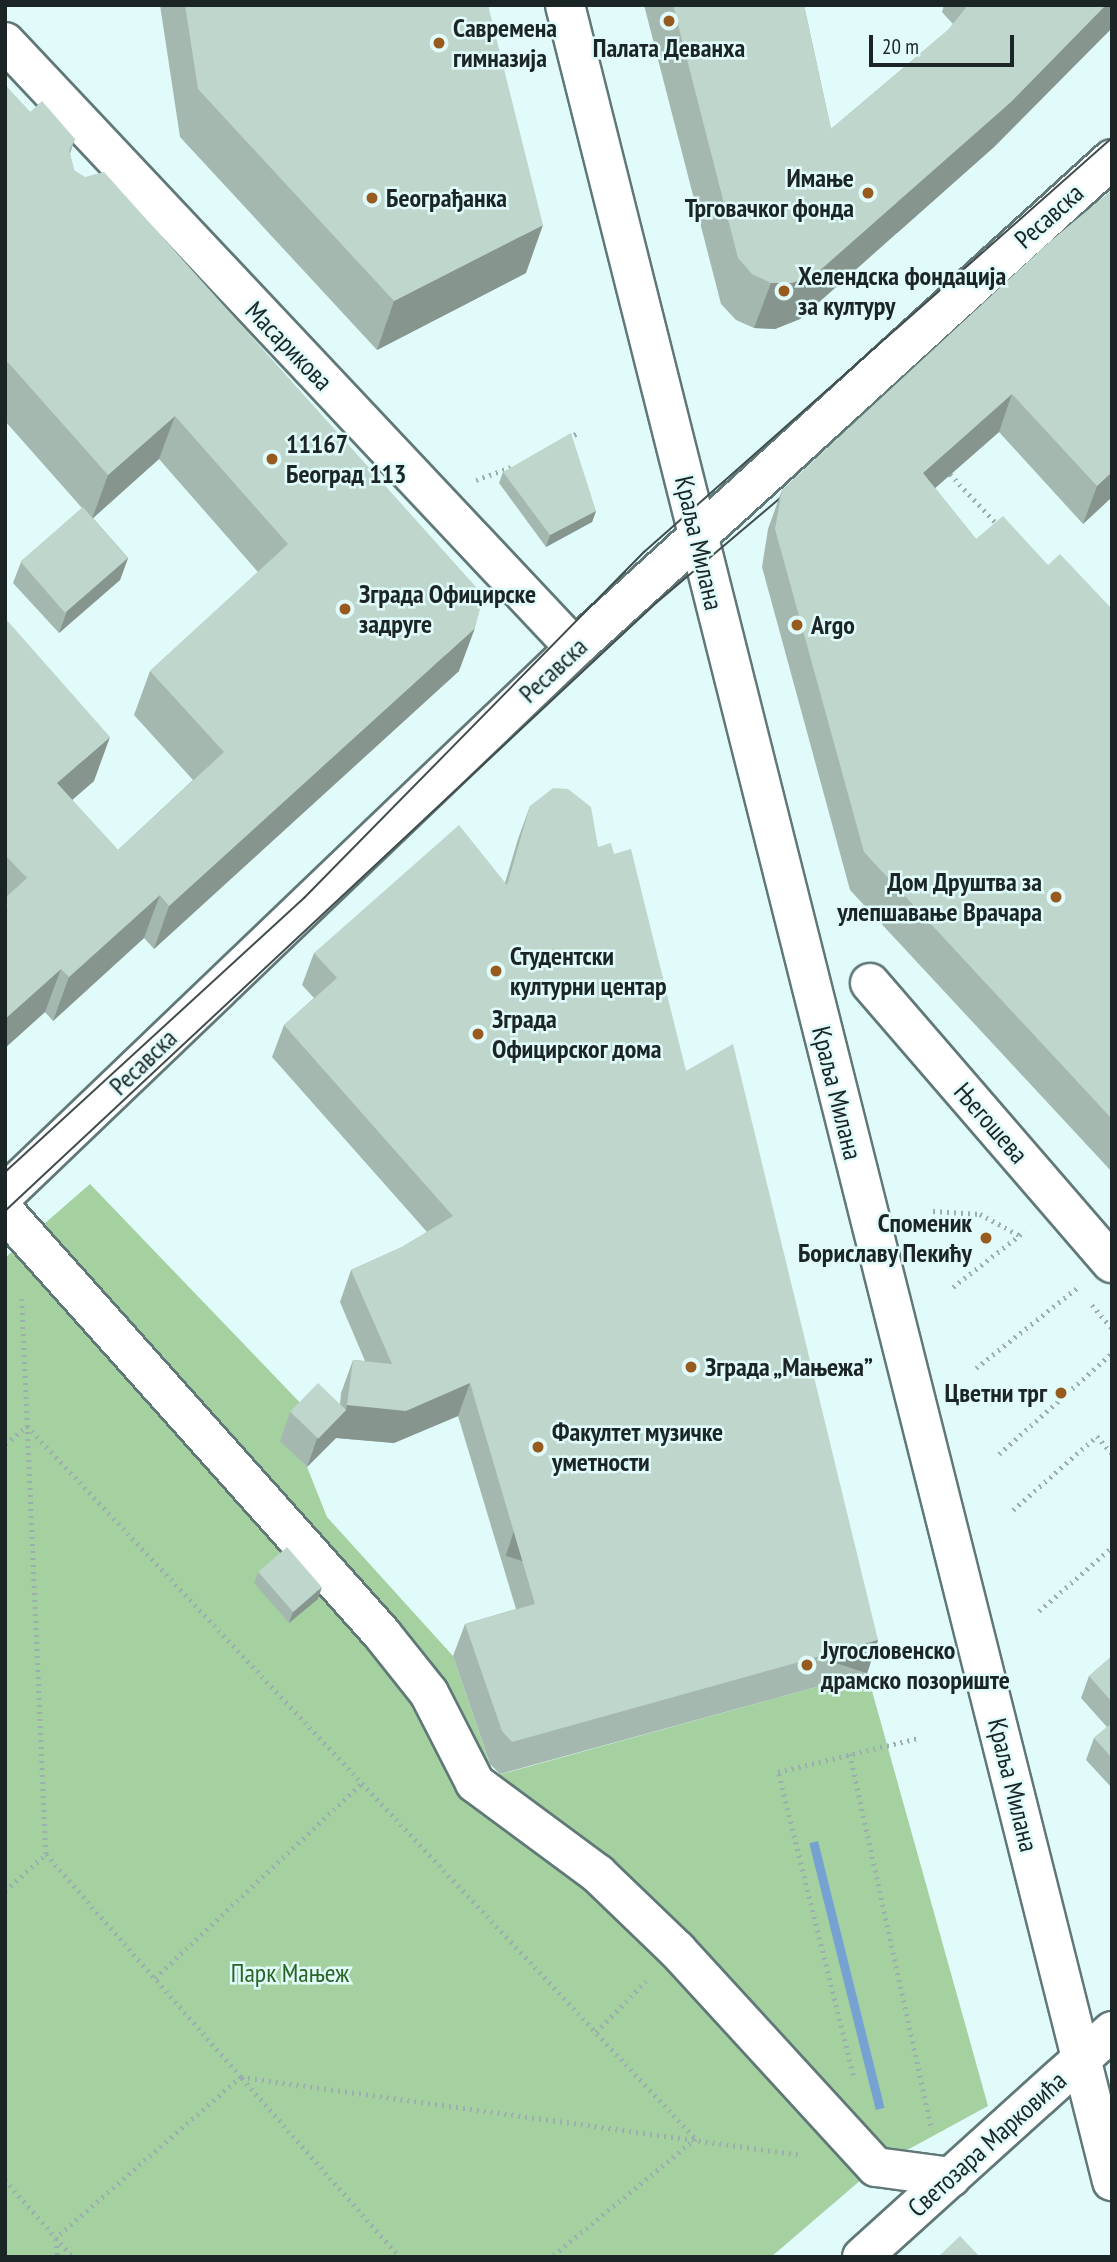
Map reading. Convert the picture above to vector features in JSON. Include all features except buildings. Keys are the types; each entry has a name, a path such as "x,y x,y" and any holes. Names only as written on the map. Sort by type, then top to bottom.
{"street":[{"name":"Краља Милана","path":"565,5 1112,2181"},
{"name":"Масарикова","path":"5,43 104,152 575,648"},
{"path":"76,179 104,152"},
{"name":"Ресавска","path":"5,1194 575,648 1112,159"},
{"name":"Његошева","path":"870,983 1112,1263"},
{"path":"5,1212 382,1634 429,1693 475,1783 598,1874 677,1950 876,2167 951,2177"},
{"name":"Светозара Марковића","path":"862,2257 1112,2031"}],"path":[{"path":"566,439 580,432"},
{"path":"468,484 518,464"},
{"path":"950,474 1002,529"},
{"path":"933,1211 980,1214 1019,1235 953,1287"},
{"path":"21,1287 46,1854 400,2257"},
{"path":"976,1368 1077,1287"},
{"path":"999,1454 1112,1353"},
{"path":"5,1444 27,1426"},
{"path":"27,1426 696,2139"},
{"path":"1013,1510 1097,1436 1112,1453"},
{"path":"1039,1611 1112,1547"},
{"path":"856,2088 778,1772 919,1738"},
{"path":"850,1754 935,2141"},
{"path":"155,1978 362,1783"},
{"path":"5,1891 46,1854"},
{"path":"596,2032 677,1950"},
{"path":"56,2238 242,2077 807,2156"},
{"path":"552,2257 696,2139"},
{"path":"5,2180 73,2257"},
{"path":"56,2238 58,2257"}],"green space":[{"name":"Парк Мањеж","path":"90,1184 308,1411 281,1441 307,1467 327,1517 453,1656 494,1776 867,1673 988,2106 876,2167 771,2257 5,2257 5,1258"}],"water":[{"path":"818,1841 885,2108 876,2110 809,1843"}],"tram line":[{"path":"5,1172 304,898 644,552 1112,138"},
{"path":"5,1211 656,603 791,489"}],"place":[{"name":"Палата Деванха","path":"669,21"},
{"name":"Савремена гимназија","path":"439,43"},
{"name":"Имање Трговачког фонда","path":"868,193"},
{"name":"Београђанка","path":"372,198"},
{"name":"Хелендска фондација за културу","path":"784,291"},
{"name":"11167 Београд 113","path":"272,459"},
{"name":"Зграда Официрске задруге","path":"345,609"},
{"name":"Argo","path":"797,625"},
{"name":"Дом Друштва за улепшавање Врачара","path":"1056,897"},
{"name":"Студентски културни центар","path":"496,971"},
{"name":"Зграда Официрског дома","path":"478,1034"},
{"name":"Споменик Бориславу Пекићу","path":"986,1238"},
{"name":"Зграда „Мањежа”","path":"691,1367"},
{"name":"Цветни трг","path":"1061,1393"},
{"name":"Факултет музичке уметности","path":"538,1447"},
{"name":"Југословенско драмско позориште","path":"807,1665"}]}
